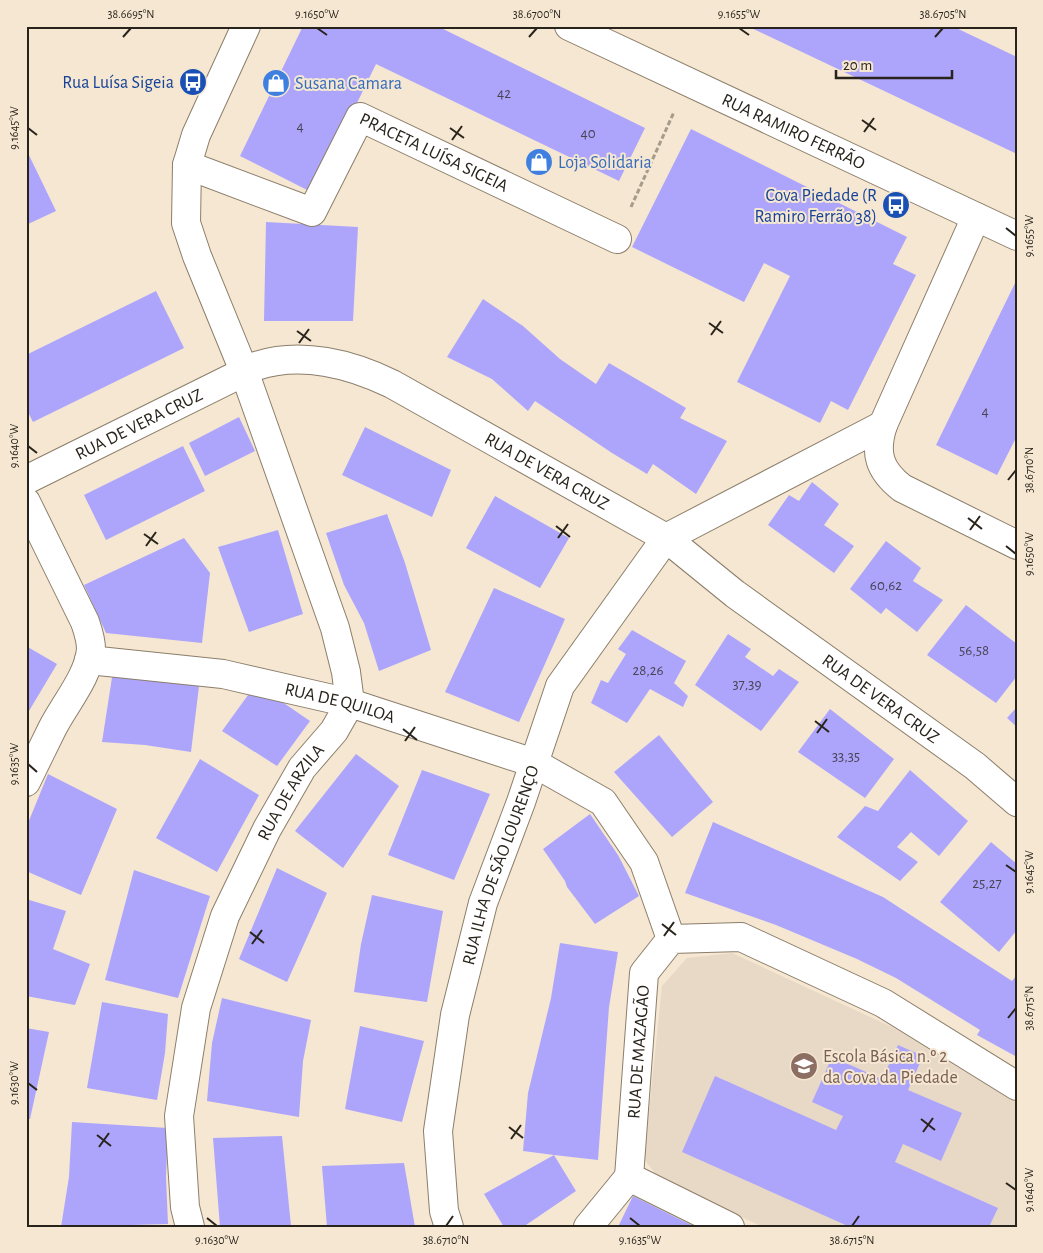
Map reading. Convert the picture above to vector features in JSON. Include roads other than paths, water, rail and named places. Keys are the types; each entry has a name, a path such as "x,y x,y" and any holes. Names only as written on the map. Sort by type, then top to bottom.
{"street":[{"path":"246,26 196,135 187,166 186,223 197,256 244,371 335,628 346,672 350,703"},
{"name":"RUA RAMIRO FERRÃO","path":"569,26 1017,236"},
{"name":"PRACETA LUÍSA SIGEIA","path":"187,166 312,212 360,117 617,239"},
{"path":"976,217 884,425 880,435 879,458 887,475 912,494 1015,541"},
{"name":"RUA DE VERA CRUZ","path":"26,480 244,371 269,362 318,361 355,368 376,376 666,538 735,594 975,766 1017,802"},
{"path":"666,538 884,425"},
{"path":"26,502 86,622 90,642 88,660 82,676 52,729 26,782"},
{"name":"RUA ILHA DE SÃO LOURENÇO","path":"449,1227 444,1211 438,1132 455,1015 483,903 560,686 666,538"},
{"name":"RUA DE QUILOA","path":"88,660 224,674 350,703 534,763 602,802 644,862 671,938"},
{"name":"RUA DE ARZILA","path":"190,1227 185,1207 179,1116 196,1008 224,916 267,829 302,768 334,730 350,703"},
{"path":"671,938 741,937 883,1002 1017,1086"},
{"name":"RUA DE MAZAGÃO","path":"629,1177 644,974 671,938"},
{"path":"588,1227 629,1177 730,1227"}],"place":[{"name":"Rua Luísa Sigeia","path":"193,82"},
{"name":"Susana Camara","path":"276,83"},
{"name":"Loja Solidaria","path":"539,162"},
{"name":"Cova Piedade (R Ramiro Ferrão 38)","path":"896,205"},
{"name":"Escola Básica n.º 2 da Cova da Piedade","path":"804,1066"}]}
